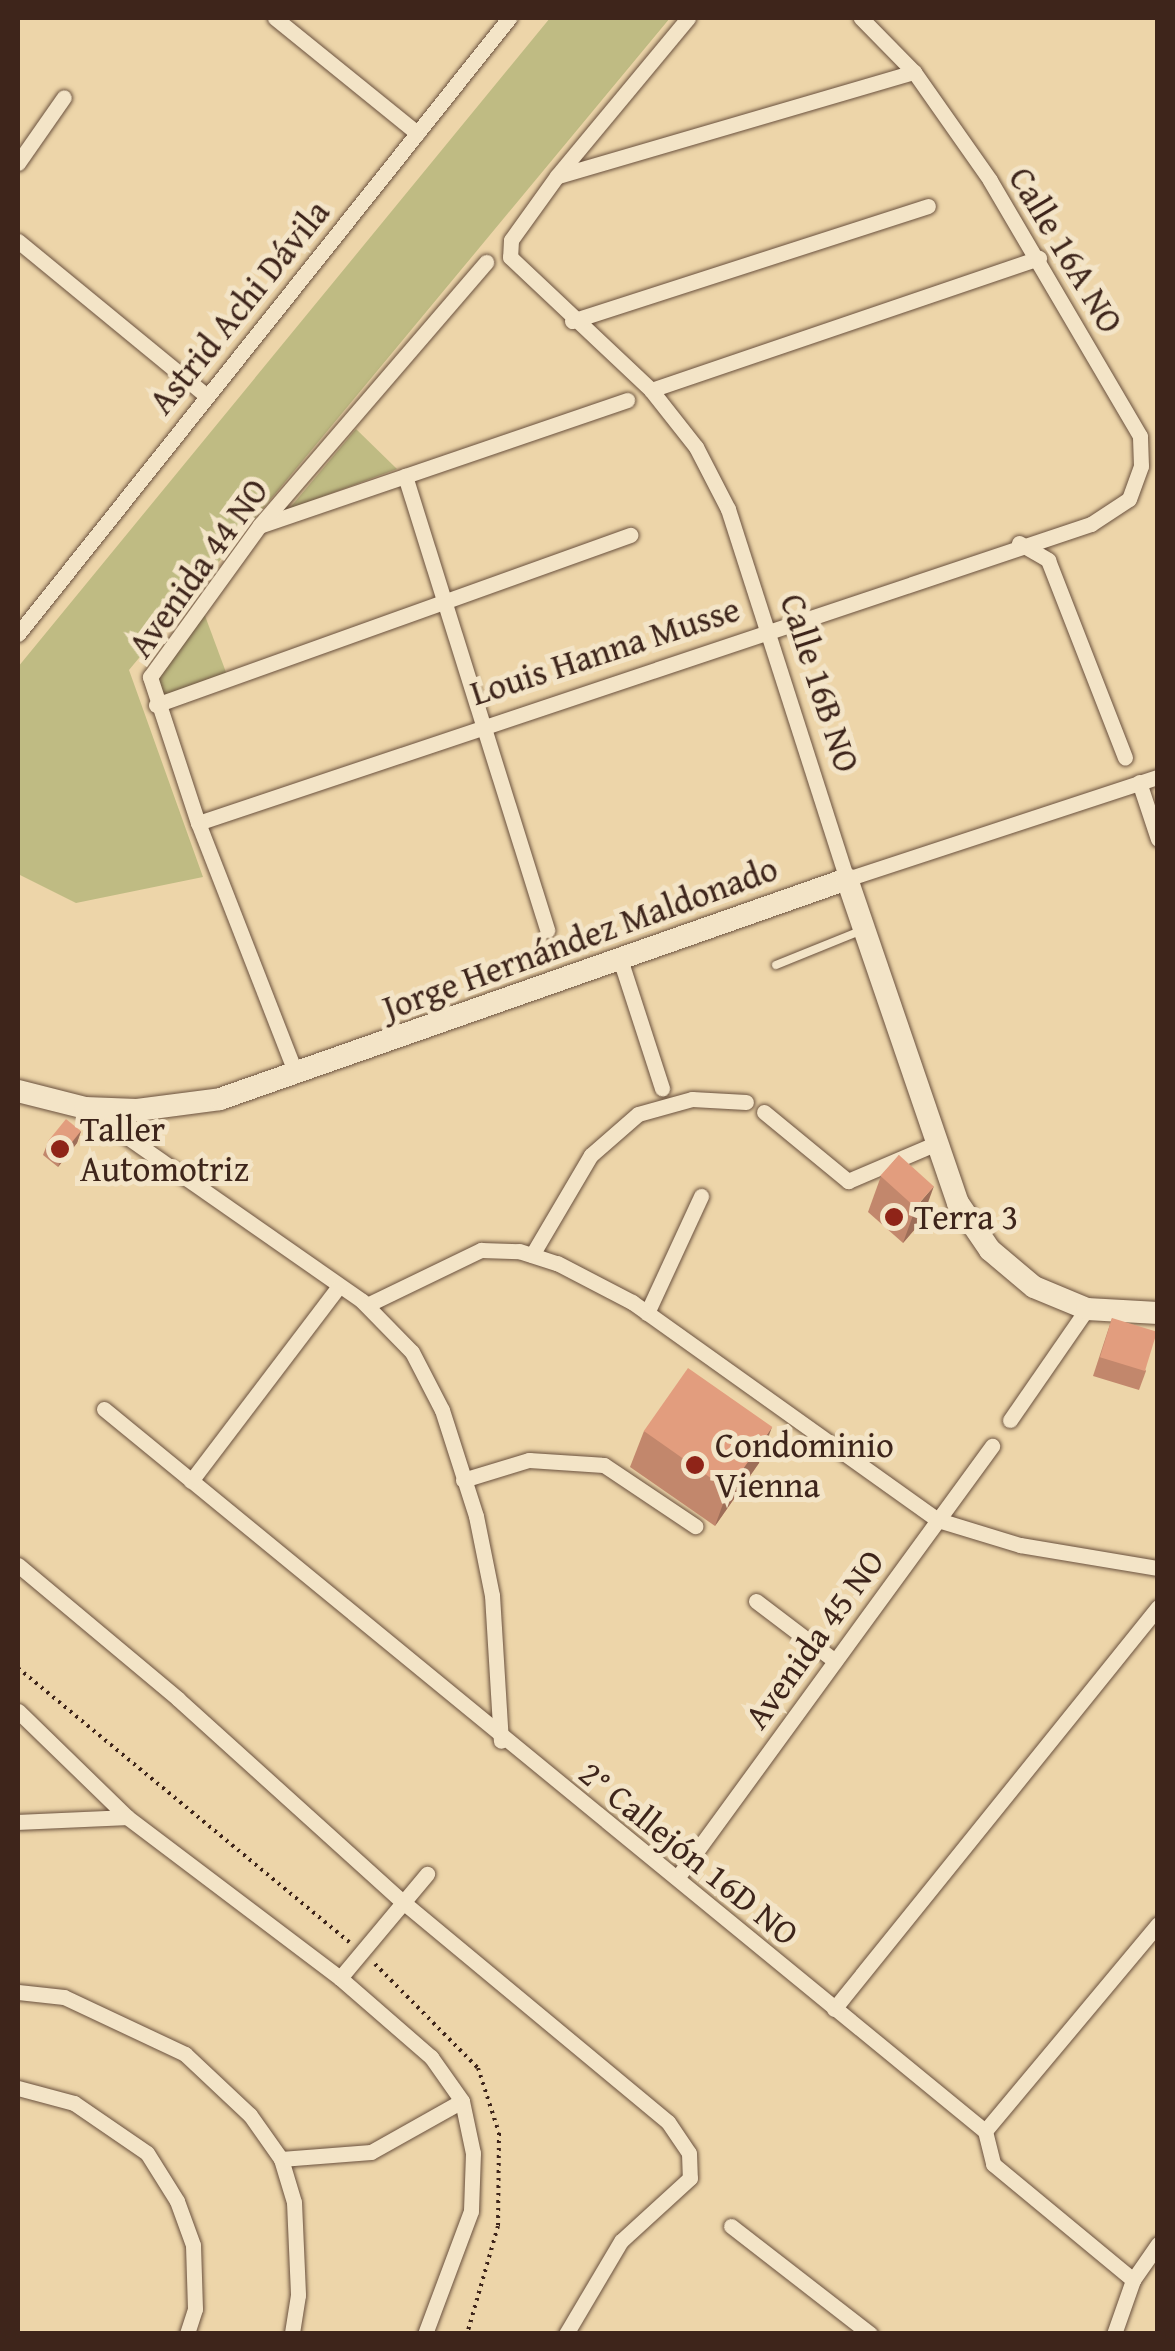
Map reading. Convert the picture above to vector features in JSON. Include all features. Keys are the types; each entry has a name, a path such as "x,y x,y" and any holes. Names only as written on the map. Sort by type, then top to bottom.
{"street":[{"path":"276,18 417,132"},
{"name":"Astrid Achi Dávila","path":"18,634 508,18"},
{"path":"557,176 688,18"},
{"name":"Calle 16A NO","path":"861,18 914,72 1039,258 1140,436 1141,466 1128,499 1091,524"},
{"path":"557,176 914,72"},
{"path":"18,163 64,96"},
{"name":"Calle 16B NO","path":"557,176 509,250 518,270 651,390 696,447 728,509 847,880 958,1203 1005,1262 1034,1286 1087,1309"},
{"path":"572,320 928,206"},
{"path":"18,241 207,396"},
{"path":"651,390 1039,258"},
{"name":"Avenida 44 NO","path":"296,1074 198,824 150,677 260,526 486,262"},
{"path":"260,526 627,400"},
{"path":"405,476 547,930"},
{"name":"Louis Hanna Musse","path":"198,824 1019,543 1091,524"},
{"path":"156,705 444,605 630,535"},
{"path":"1019,543 1048,560 1125,758"},
{"name":"Jorge Hernández Maldonado","path":"18,1092 85,1108 137,1110 220,1099 622,962 847,880 1158,777"},
{"path":"1139,782 1158,839"},
{"path":"622,962 662,1088"},
{"path":"532,1256 592,1155 638,1114 692,1099 746,1102"},
{"path":"85,1108 367,1305 429,1381 463,1480 492,1595 501,1741"},
{"path":"764,1112 848,1181 937,1143"},
{"path":"647,1313 701,1196"},
{"path":"367,1305 481,1250 532,1256 647,1313 938,1520 1020,1545 1158,1568"},
{"path":"191,1481 338,1287"},
{"path":"1010,1420 1087,1309 1158,1313"},
{"name":"2° Callejón 16D NO","path":"104,1410 501,1741 677,1878 985,2131 993,2164 1133,2280"},
{"name":"Avenida 45 NO","path":"677,1878 992,1446"},
{"path":"463,1480 529,1460 604,1465 695,1526"},
{"path":"18,1564 178,1698 404,1902 668,2122 689,2153 690,2178 621,2241 566,2334"},
{"path":"756,1600 835,1661"},
{"path":"834,2009 1158,1607"},
{"path":"18,1711 127,1817 340,1978 431,2057 462,2101 473,2153 471,2211 425,2334"},
{"path":"18,1822 127,1817"},
{"path":"340,1978 427,1874"},
{"path":"985,2131 1158,1924"},
{"path":"18,1992 64,1997 185,2054 250,2116 281,2159 294,2202 298,2295 292,2334"},
{"path":"18,2088 74,2103 147,2153 178,2201 193,2245 195,2309 188,2334"},
{"path":"281,2159 370,2152 462,2101"},
{"path":"731,2226 870,2334"},
{"path":"1114,2334 1133,2280 1158,2244"}],"lane":[{"path":"776,965 864,929"}],"shaded area":[{"path":"550,18 670,18 129,670 203,877 76,903 18,874 18,667"},
{"path":"356,429 397,469 289,509"},
{"path":"204,613 227,675 163,697 155,679"}],"building":[{"path":"66,1119 81,1131 63,1153 48,1142"},
{"path":"899,1155 934,1186 915,1207 880,1176"},
{"path":"1112,1318 1157,1332 1145,1371 1100,1357"},
{"path":"688,1368 772,1427 728,1490 644,1431"}],"place":[{"name":"Taller Automotriz","path":"60,1149"},
{"name":"Terra 3","path":"894,1217"},
{"name":"Condominio Vienna","path":"695,1465"}]}
